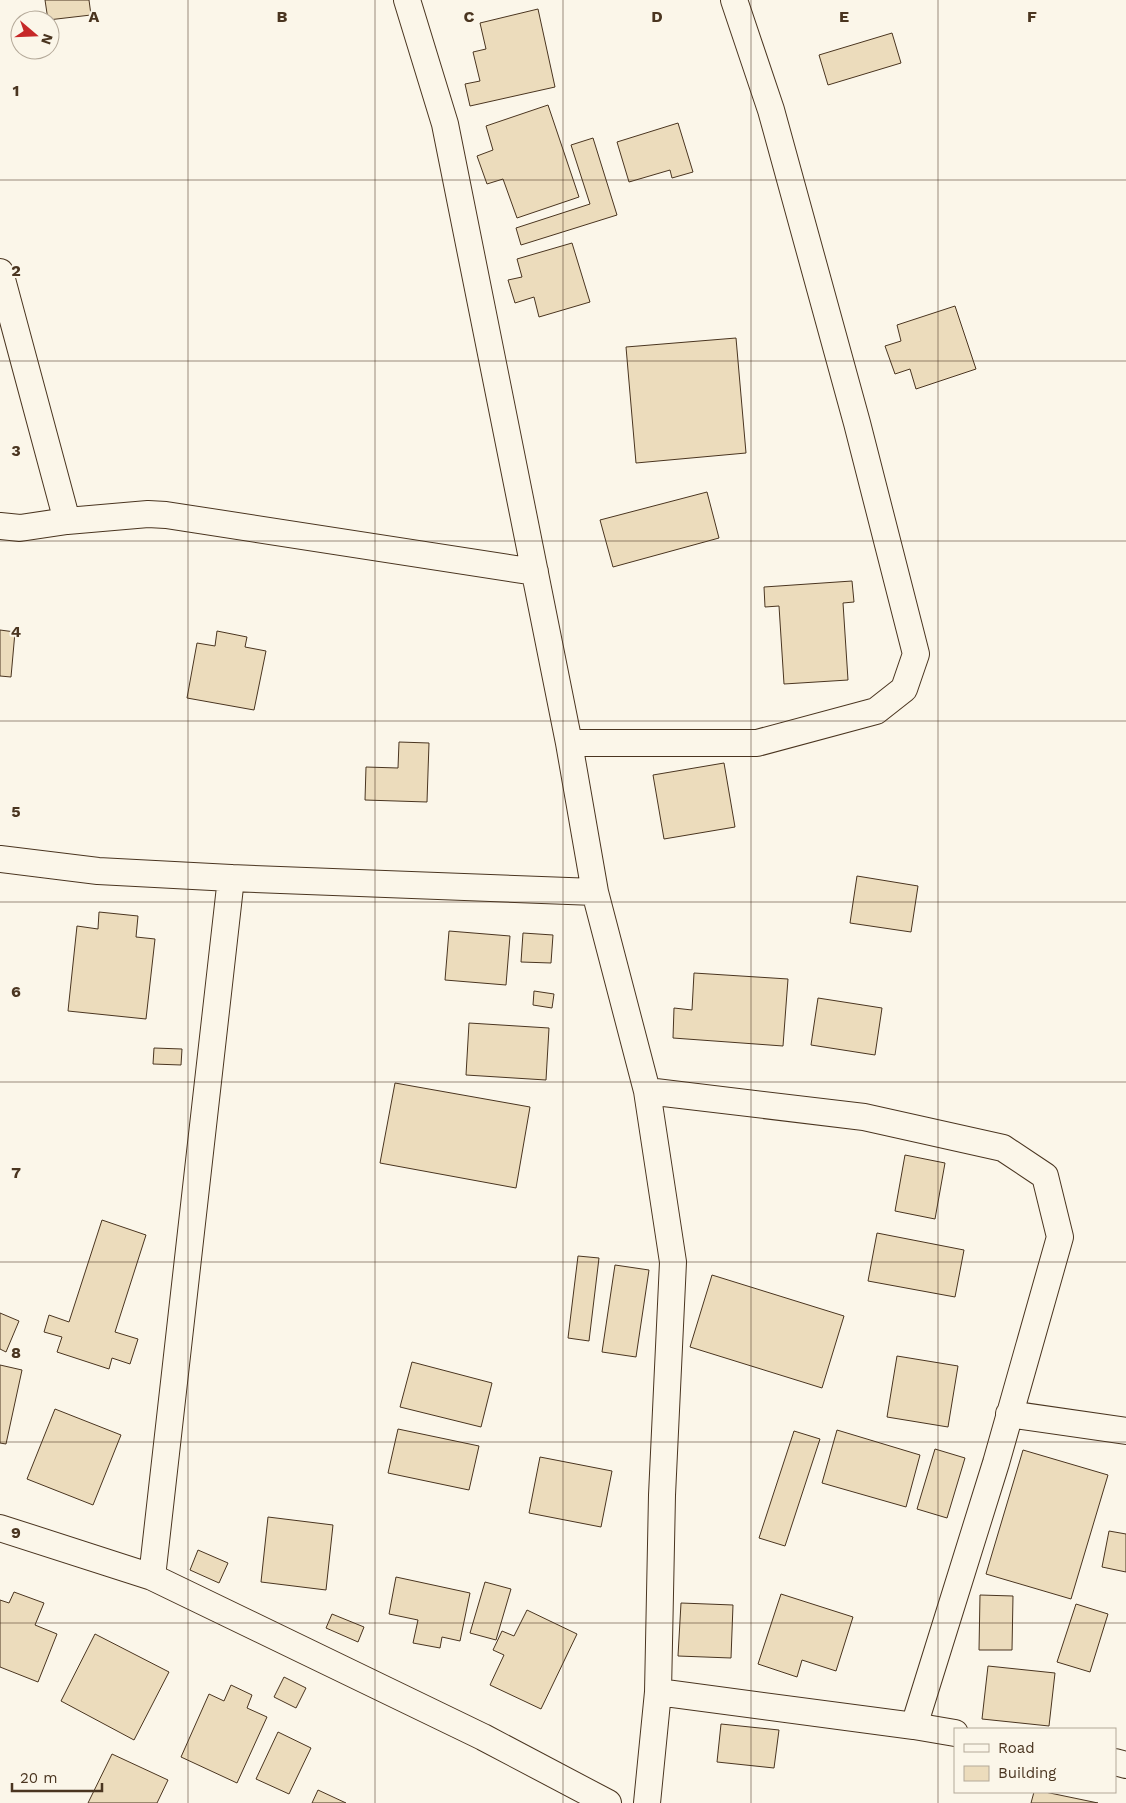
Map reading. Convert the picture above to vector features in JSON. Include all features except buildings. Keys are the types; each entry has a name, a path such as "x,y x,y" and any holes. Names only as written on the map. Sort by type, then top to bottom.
{"street":[{"path":"407,0 445,124 569,743 595,892 647,1091 673,1262 662,1495 658,1692 647,1803"},
{"path":"569,743 757,743 876,711 904,689 916,654 857,423 772,110 734,0"},
{"path":"0,272 67,521"},
{"path":"0,526 20,528 67,521 148,514 166,515 535,572"},
{"path":"0,859 98,871 595,892"},
{"path":"152,1577 231,878"},
{"path":"647,1091 864,1117 1003,1148 1045,1176 1060,1237 1009,1414 914,1726"},
{"path":"1009,1414 1126,1431"},
{"path":"0,1528 152,1577 483,1737 608,1803"},
{"path":"658,1692 954,1733"}]}
